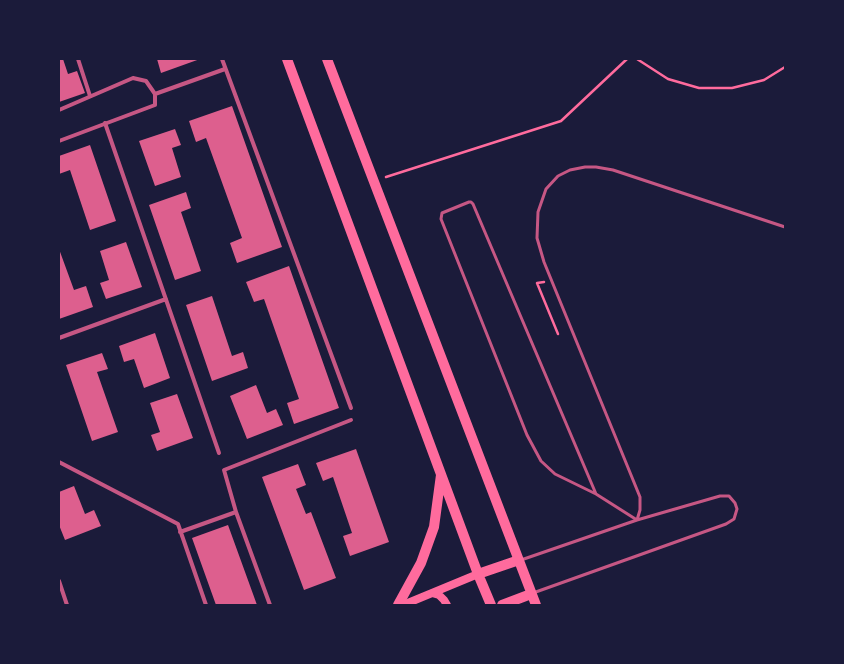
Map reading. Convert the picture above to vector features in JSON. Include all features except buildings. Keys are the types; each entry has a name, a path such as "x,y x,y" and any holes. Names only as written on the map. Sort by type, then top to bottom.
{"main road":[{"path":"288,59 478,574 491,605"},
{"path":"327,59 536,605"},
{"path":"398,605 420,563 434,527 441,473"},
{"path":"403,605 478,574 519,560"},
{"path":"432,593 439,595 447,605"},
{"path":"502,605 531,594"}],"street":[{"path":"78,59 90,96"},
{"path":"222,59 351,408"},
{"path":"155,94 225,69"},
{"path":"59,110 132,78 146,81 155,94 155,105 59,141"},
{"path":"105,123 219,453"},
{"path":"59,338 166,299"},
{"path":"270,605 236,512 224,470 351,420"},
{"path":"59,462 178,524 206,605"},
{"path":"180,532 236,512"},
{"path":"59,581 67,605"}],"lane":[{"path":"637,520 640,510 640,497 544,262 537,238 538,212 546,189 558,176 570,170 585,167 596,167 613,170 785,227"},
{"path":"596,494 473,204 469,202 442,213 441,218 527,435 541,461 555,474 596,494 637,520"},
{"path":"519,560 637,520 720,496 729,496 737,508 734,519 726,524 531,594"}],"path":[{"path":"374,181 561,121 627,59"},
{"path":"637,59 668,79 699,88 732,88 764,80 785,67"},
{"path":"552,282 537,283 558,334"}]}
